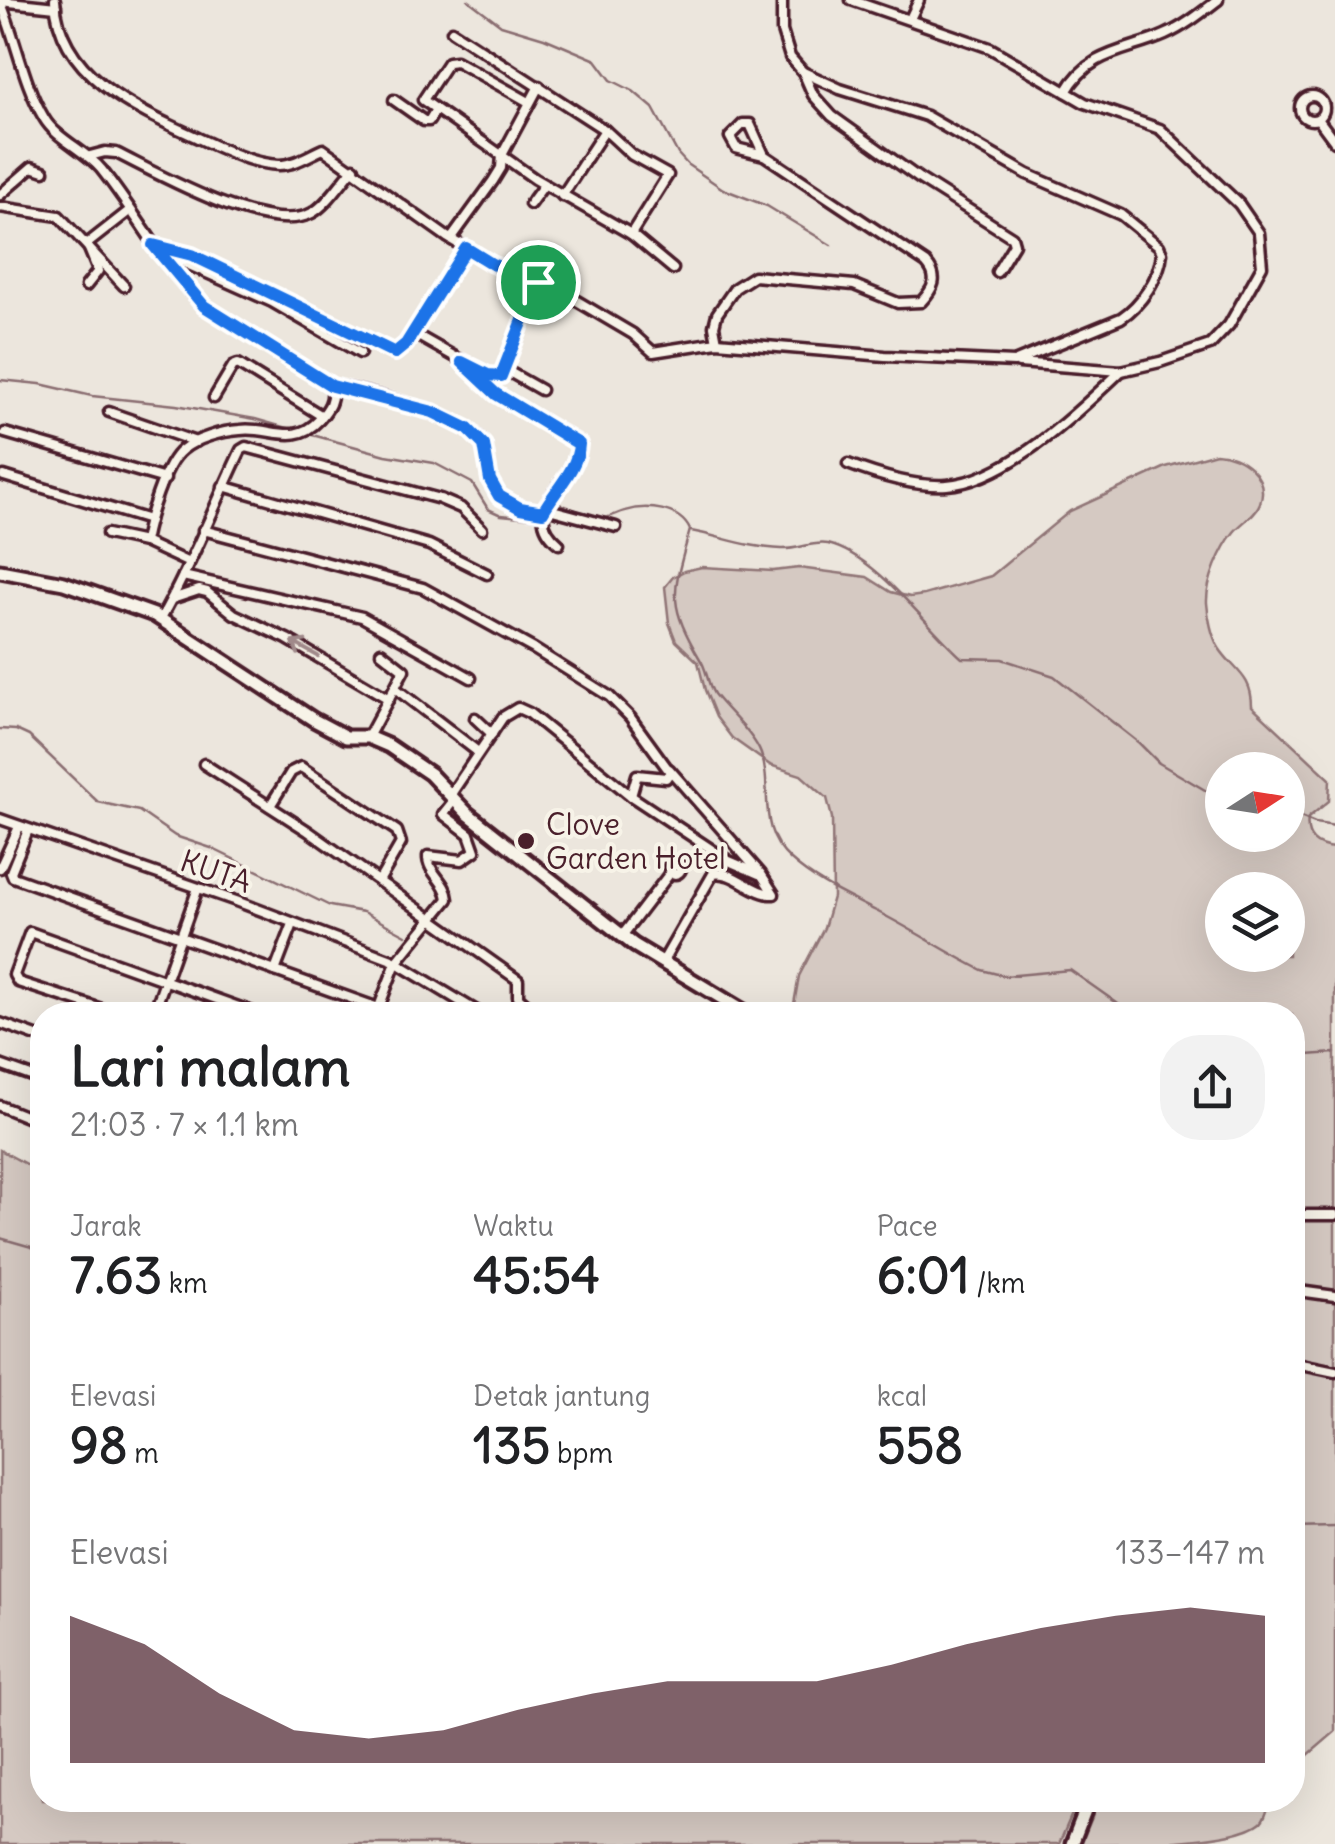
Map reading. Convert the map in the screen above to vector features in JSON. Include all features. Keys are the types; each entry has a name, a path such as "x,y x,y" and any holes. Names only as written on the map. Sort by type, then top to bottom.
{"street":[{"path":"782,0 786,45 814,95 832,116 920,179 1012,237 1014,244 997,272"},
{"path":"616,527 520,508 499,496 490,480 484,445 468,429 433,412 332,386 204,306 155,248 90,156 42,116 0,1 56,3 65,36 88,73 146,114 211,144 280,165 322,149 492,264 538,282 622,327 653,352 718,342 1121,371 1194,351 1221,336 1262,266 1259,233 1240,204 1168,135 1086,103 990,48 851,0"},
{"path":"910,19 919,0"},
{"path":"1066,92 1086,67 1181,27 1218,0"},
{"path":"452,30 605,130 632,155 668,177 631,234"},
{"path":"529,102 452,61 443,68 423,100 544,185 631,234 673,269"},
{"path":"803,72 926,116 1027,174 1121,215 1158,246 1162,260 1134,309 1014,362"},
{"path":"450,238 494,181 501,168 502,154 539,86"},
{"path":"394,100 424,122 436,111"},
{"path":"1318,118 1335,142"},
{"path":"718,342 714,326 717,314 734,288 754,276 854,285 905,305 920,302 934,282 926,263 764,155 736,148 730,136 743,124 750,124 764,155"},
{"path":"562,196 605,130"},
{"path":"90,156 116,153 240,211 276,216 315,212 354,168"},
{"path":"0,195 32,167 44,171"},
{"path":"530,204 544,185"},
{"path":"0,206 58,216 124,286"},
{"path":"87,244 129,211"},
{"path":"86,286 98,271 87,244"},
{"path":"155,248 192,255 387,350 401,352 466,248"},
{"path":"155,248 218,276 360,353"},
{"path":"413,333 462,362 496,378 501,376 538,282"},
{"path":"462,362 496,394 579,444 580,450 566,479 552,493 544,510 545,526 559,544"},
{"path":"214,398 238,364 322,416"},
{"path":"504,369 541,390"},
{"path":"848,464 915,483 948,485 966,481 999,468 1045,437 1121,371"},
{"path":"144,542 149,520 178,452 196,442 242,429 290,436 308,430 332,401 332,386"},
{"path":"108,412 196,442"},
{"path":"5,433 165,479"},
{"path":"160,618 223,486 243,448 249,446 440,499 461,508 482,529"},
{"path":"4,476 149,520"},
{"path":"223,486 429,544 487,574"},
{"path":"203,530 408,582 576,673 620,704 774,894 764,894 722,872 713,874 662,963"},
{"path":"107,534 144,542 189,563"},
{"path":"0,571 64,583 160,618 314,720 346,736 368,738 418,765 467,813 622,936 728,1002"},
{"path":"183,576 362,617 471,678"},
{"path":"172,599 199,590 207,592 234,614 287,639 388,699"},
{"path":"368,738 404,668 381,652"},
{"path":"395,688 478,752"},
{"path":"380,1002 396,962 448,895 428,864 428,856 462,860 476,851 468,834 443,814 478,752 507,713 521,708 631,796 729,860 761,874"},
{"path":"476,718 492,734"},
{"path":"204,764 518,980 518,997 524,1002"},
{"path":"270,806 292,772 301,767 396,831 401,843 379,881"},
{"path":"631,796 637,775 669,778 670,769"},
{"name":"KUTA","path":"0,819 396,962 462,1002"},
{"path":"0,868 24,828"},
{"path":"24,828 11,872 13,877 355,1002"},
{"path":"622,936 670,873"},
{"path":"158,1002 198,888"},
{"path":"275,970 293,924"},
{"path":"80,1002 18,982 14,975 28,934 35,932 227,1002"},
{"path":"0,1023 30,1034"},
{"path":"0,1065 30,1076"},
{"path":"0,1106 30,1117"},
{"path":"1305,1214 1335,1215"},
{"path":"1305,1292 1335,1296"},
{"path":"1305,1366 1335,1372"},
{"path":"1072,1844 1084,1812"}],"shaded area":[{"path":"1225,454 1251,468 1261,484 1260,503 1219,556 1207,603 1214,638 1246,680 1252,706 1301,752 1205,752 1205,852 1305,852 1305,756 1330,779 1329,801 1308,818 1308,831 1322,846 1335,848 1335,1732 1305,1758 1305,1002 794,1002 799,976 824,928 833,897 832,818 827,798 801,775 770,765 732,738 716,717 698,662 676,641 669,623 665,587 684,571 702,567 773,571 799,568 867,577 891,592 910,597 991,576 1070,511 1166,467"},
{"path":"0,1150 30,1166 30,1812 1073,1812 1059,1844 0,1844"},
{"path":"1094,1812 1267,1812 1261,1822 1227,1835 1081,1844"}],"waterway":[{"path":"468,0 501,25 596,60 611,80 633,91 653,108 688,165 723,189 767,206 831,245"},
{"path":"0,380 176,405 297,431"},
{"path":"305,433 386,455 434,463 472,483 488,509 501,515 542,519"},
{"path":"551,505 560,504 601,518 653,508 671,512 690,530 677,583 677,609 714,694 758,746 765,767 769,822 780,848 791,860 832,888 982,970 1005,976 1070,970 1116,1002"},
{"path":"691,531 770,548 822,543 846,551 900,593 962,658 1002,659 1054,676 1159,763 1205,790"},
{"path":"0,729 29,736 98,802 139,811 175,836 211,848 330,906 363,912 406,935"},
{"path":"1305,819 1335,826"},
{"path":"1305,1055 1335,1053"},
{"path":"0,1238 30,1247"},
{"path":"1305,1527 1335,1526"}],"place":[{"name":"Clove Garden Hotel","path":"526,841"}],"route":[{"path":"153,245 192,255 395,353 401,352 466,248 492,264 538,282 501,376 496,378 462,362 496,394 579,444 580,450 566,479 552,493 543,512 508,503 495,490 484,445 468,429 433,412 332,386 204,306 153,245"}]}
